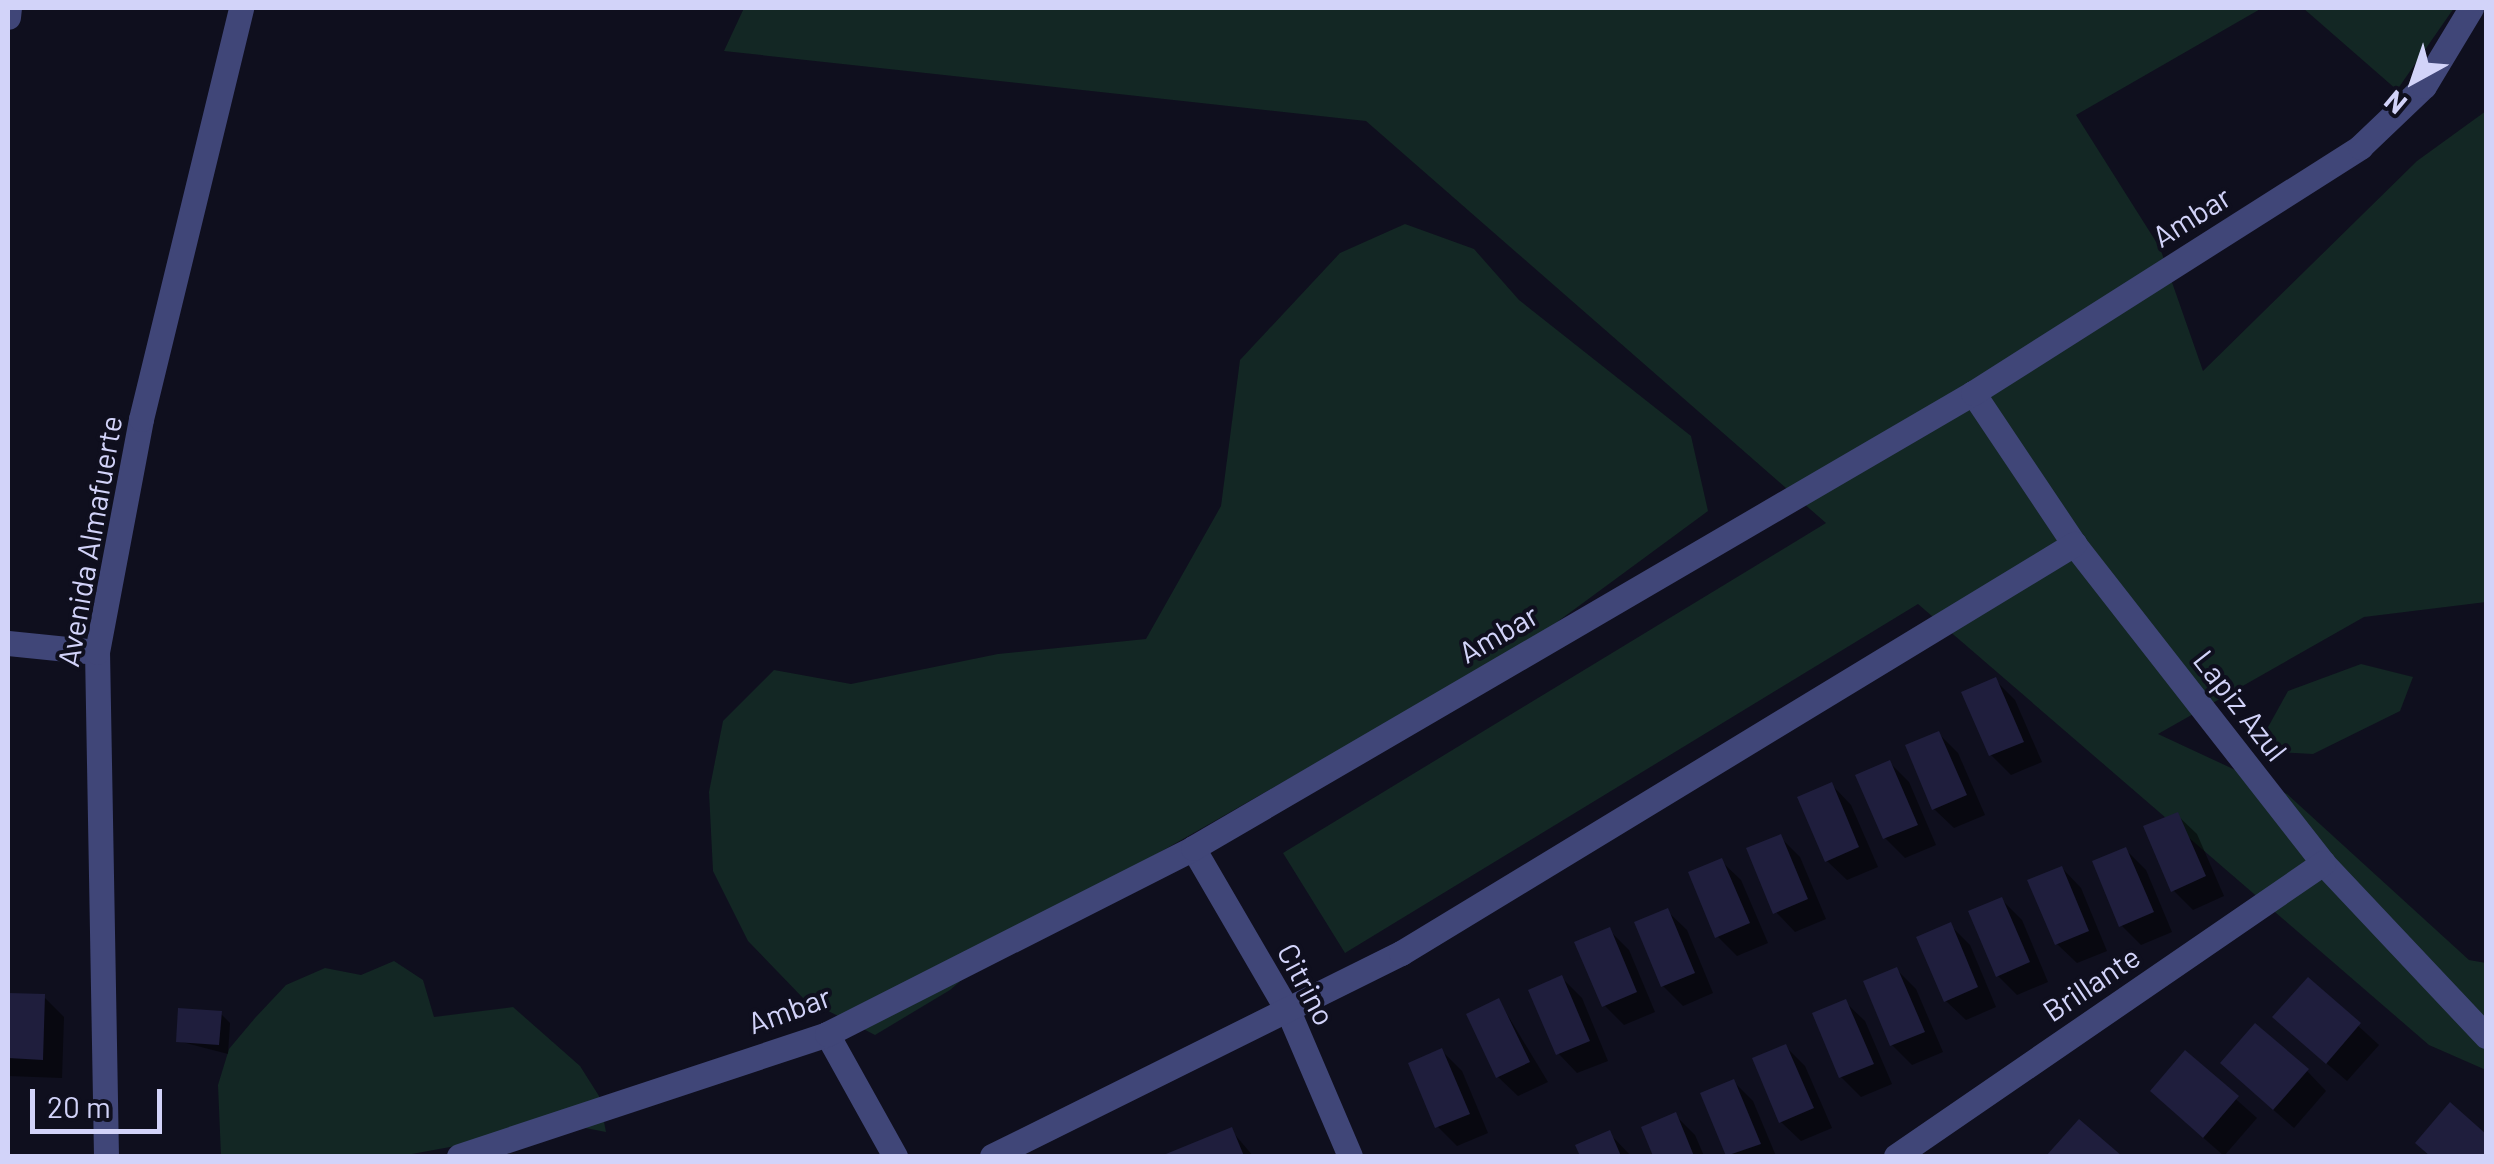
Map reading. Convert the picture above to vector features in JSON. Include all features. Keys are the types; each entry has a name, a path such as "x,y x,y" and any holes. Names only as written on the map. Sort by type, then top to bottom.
{"street":[{"path":"8,17 10,8"},
{"name":"Avenida Almafuerte","path":"106,1156 98,652 142,419 241,8"},
{"path":"2472,8 2486,17"},
{"name":"Ambar","path":"460,1156 827,1034 1193,848 1973,393 2360,146 2424,86 2472,8"},
{"name":"Lapiz Azul","path":"1973,393 2074,544 2324,863 2486,1036"},
{"path":"992,1156 1289,1013 2074,544"},
{"path":"8,643 98,652"},
{"name":"Citrino","path":"1193,848 1289,1013 1350,1156"},
{"name":"Brillante","path":"1896,1156 2324,863"},
{"path":"827,1034 895,1156"}],"green space":[{"path":"744,8 2262,8 2076,115 2160,248 2203,371 2417,161 2486,111 2486,602 2364,617 2158,734 2287,794 2469,960 2486,963 2486,1070 2429,1045 1918,604 1345,953 1283,853 1826,523 1366,121 724,51"},
{"path":"2303,8 2454,8 2397,90"},
{"path":"1405,224 1474,249 1519,300 1691,436 1708,511 1534,639 1013,936 950,990 875,1035 803,998 748,941 713,871 709,792 723,721 774,670 851,684 998,654 1146,639 1221,506 1240,360 1340,253"},
{"path":"2361,664 2413,677 2400,711 2313,754 2275,752 2262,738 2288,691"},
{"path":"394,961 423,980 434,1017 513,1007 580,1066 599,1096 606,1132 570,1125 401,1156 221,1156 218,1085 229,1049 255,1018 286,985 325,968 361,975"}],"building":[{"path":"1996,677 2024,742 1989,756 1961,692"},
{"path":"1939,731 1967,795 1932,810 1905,745"},
{"path":"1890,760 1918,825 1883,839 1855,775"},
{"path":"1832,782 1859,847 1825,862 1797,797"},
{"path":"2178,812 2206,876 2171,892 2143,826"},
{"path":"1781,834 1808,899 1773,914 1746,848"},
{"path":"2126,847 2154,912 2119,927 2092,861"},
{"path":"1722,858 1750,923 1715,938 1688,872"},
{"path":"2062,866 2089,931 2055,945 2027,880"},
{"path":"2002,897 2030,962 1996,977 1968,911"},
{"path":"1668,908 1695,973 1661,987 1634,922"},
{"path":"1951,922 1978,987 1944,1002 1916,937"},
{"path":"1610,927 1637,992 1602,1007 1574,942"},
{"path":"1897,967 1925,1032 1890,1046 1863,981"},
{"path":"1562,975 1590,1041 1556,1055 1528,990"},
{"path":"2308,977 2361,1023 2326,1064 2272,1017"},
{"path":"8,993 45,994 43,1060 8,1058"},
{"path":"1499,998 1530,1062 1496,1078 1466,1014"},
{"path":"1846,999 1874,1064 1839,1078 1812,1013"},
{"path":"178,1008 222,1011 219,1045 176,1042"},
{"path":"2255,1023 2309,1069 2273,1110 2220,1063"},
{"path":"1786,1044 1814,1108 1779,1123 1752,1058"},
{"path":"1442,1048 1470,1114 1435,1128 1408,1063"},
{"path":"2185,1050 2239,1096 2203,1138 2150,1091"},
{"path":"1734,1079 1761,1144 1726,1156 1700,1093"},
{"path":"2450,1102 2486,1134 2486,1156 2430,1156 2415,1143"},
{"path":"1676,1112 1694,1156 1653,1156 1641,1127"},
{"path":"2079,1119 2122,1156 2046,1156"},
{"path":"1232,1127 1244,1156 1161,1156"},
{"path":"1610,1130 1621,1156 1580,1156 1575,1145"}]}
